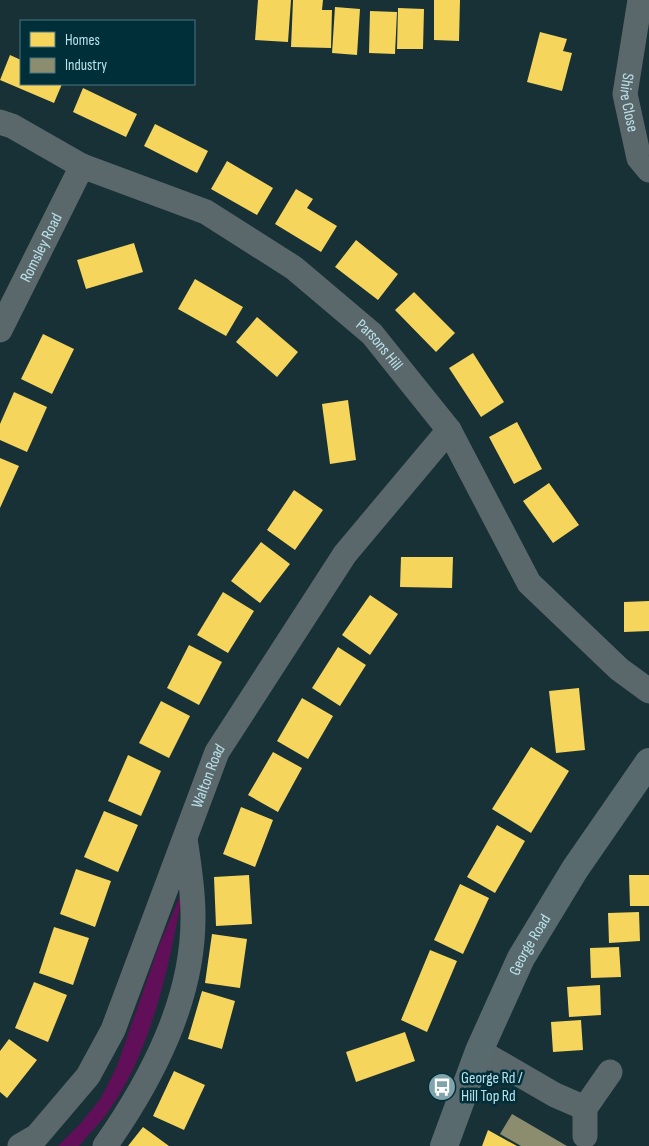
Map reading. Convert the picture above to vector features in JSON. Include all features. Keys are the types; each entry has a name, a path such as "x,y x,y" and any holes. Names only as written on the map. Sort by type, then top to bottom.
{"street":[{"name":"Shire Close","path":"640,0 625,94 639,158 649,170"},
{"name":"Parsons Hill","path":"0,122 12,126 82,166 206,212 294,268 372,334 449,430 530,583 619,669 649,691"},
{"name":"Romsley Road","path":"0,330 82,166"},
{"name":"Walton Road","path":"20,1146 37,1136 88,1076 113,1030 218,752 345,554 449,430"},
{"name":"George Road","path":"444,1146 479,1051 521,958 575,869 649,762"},
{"path":"105,1146 142,1090 160,1056 184,983 191,947 193,916 190,872 185,838"},
{"path":"479,1051 555,1095 585,1108"},
{"path":"585,1136 585,1108 610,1072"}],"shaded area":[{"path":"184,887 165,978 146,1039 134,1068 102,1120 79,1146 58,1146 81,1123 101,1098 117,1066 160,943"}],"building: Homes":[{"path":"258,0 291,0 288,42 255,40"},
{"path":"293,0 323,0 322,10 332,10 331,48 291,47"},
{"path":"434,0 460,0 459,41 434,40"},
{"path":"335,7 360,9 357,55 332,53"},
{"path":"398,8 424,9 423,49 397,49"},
{"path":"370,11 397,12 395,54 369,53"},
{"path":"540,32 567,39 563,51 572,53 562,91 527,82"},
{"path":"10,55 20,60 20,85 62,85 54,103 0,80"},
{"path":"83,88 137,114 126,137 73,112"},
{"path":"155,124 208,151 197,173 144,146"},
{"path":"227,161 273,188 257,215 211,189"},
{"path":"296,189 313,199 307,208 337,226 321,252 275,224"},
{"path":"356,240 398,274 378,300 335,267"},
{"path":"134,243 143,272 86,289 77,260"},
{"path":"195,279 243,307 226,336 178,309"},
{"path":"414,292 455,333 436,352 395,310"},
{"path":"257,317 298,352 277,377 236,342"},
{"path":"43,334 74,349 52,394 21,379"},
{"path":"473,353 504,402 481,417 449,368"},
{"path":"14,392 47,407 27,452 0,440 0,424"},
{"path":"348,400 356,460 330,464 322,404"},
{"path":"517,422 542,469 514,484 489,437"},
{"path":"0,458 19,466 0,508"},
{"path":"549,483 579,525 553,543 523,501"},
{"path":"294,490 323,510 295,550 267,530"},
{"path":"261,542 290,564 260,603 231,581"},
{"path":"401,557 453,557 452,588 400,587"},
{"path":"223,592 254,611 228,653 197,635"},
{"path":"370,595 398,614 370,655 342,635"},
{"path":"649,601 649,631 624,632 624,602"},
{"path":"189,645 222,662 199,705 167,688"},
{"path":"338,647 366,665 340,706 312,688"},
{"path":"579,688 585,750 556,753 549,691"},
{"path":"302,698 333,716 308,759 277,741"},
{"path":"161,701 190,716 169,758 139,743"},
{"path":"531,747 569,771 531,833 492,809"},
{"path":"273,752 302,768 278,812 248,795"},
{"path":"128,755 161,771 141,816 108,801"},
{"path":"241,807 273,820 255,867 223,854"},
{"path":"104,811 138,825 118,872 84,857"},
{"path":"497,825 525,841 495,893 467,877"},
{"path":"76,869 111,881 95,927 60,914"},
{"path":"249,875 252,924 216,926 214,877"},
{"path":"629,875 649,875 649,906 630,906"},
{"path":"460,884 489,898 463,954 434,940"},
{"path":"639,912 640,941 609,943 608,913"},
{"path":"54,927 89,938 73,985 39,973"},
{"path":"212,934 247,939 240,988 205,983"},
{"path":"619,947 621,977 591,978 590,948"},
{"path":"430,950 457,961 427,1032 401,1020"},
{"path":"34,982 67,995 48,1042 15,1028"},
{"path":"600,985 601,1015 569,1017 567,987"},
{"path":"202,991 235,1001 222,1049 188,1039"},
{"path":"581,1020 583,1050 553,1052 551,1022"},
{"path":"405,1032 415,1061 356,1082 346,1052"},
{"path":"9,1039 37,1060 7,1098 0,1092 0,1051"},
{"path":"174,1071 205,1085 184,1130 153,1116"},
{"path":"143,1127 169,1146 128,1146"},
{"path":"488,1130 517,1146 482,1146"}],"building: Industry":[{"path":"512,1114 567,1146 521,1146 500,1134"}],"place":[{"name":"George Rd / Hill Top Rd","path":"442,1087"}]}
